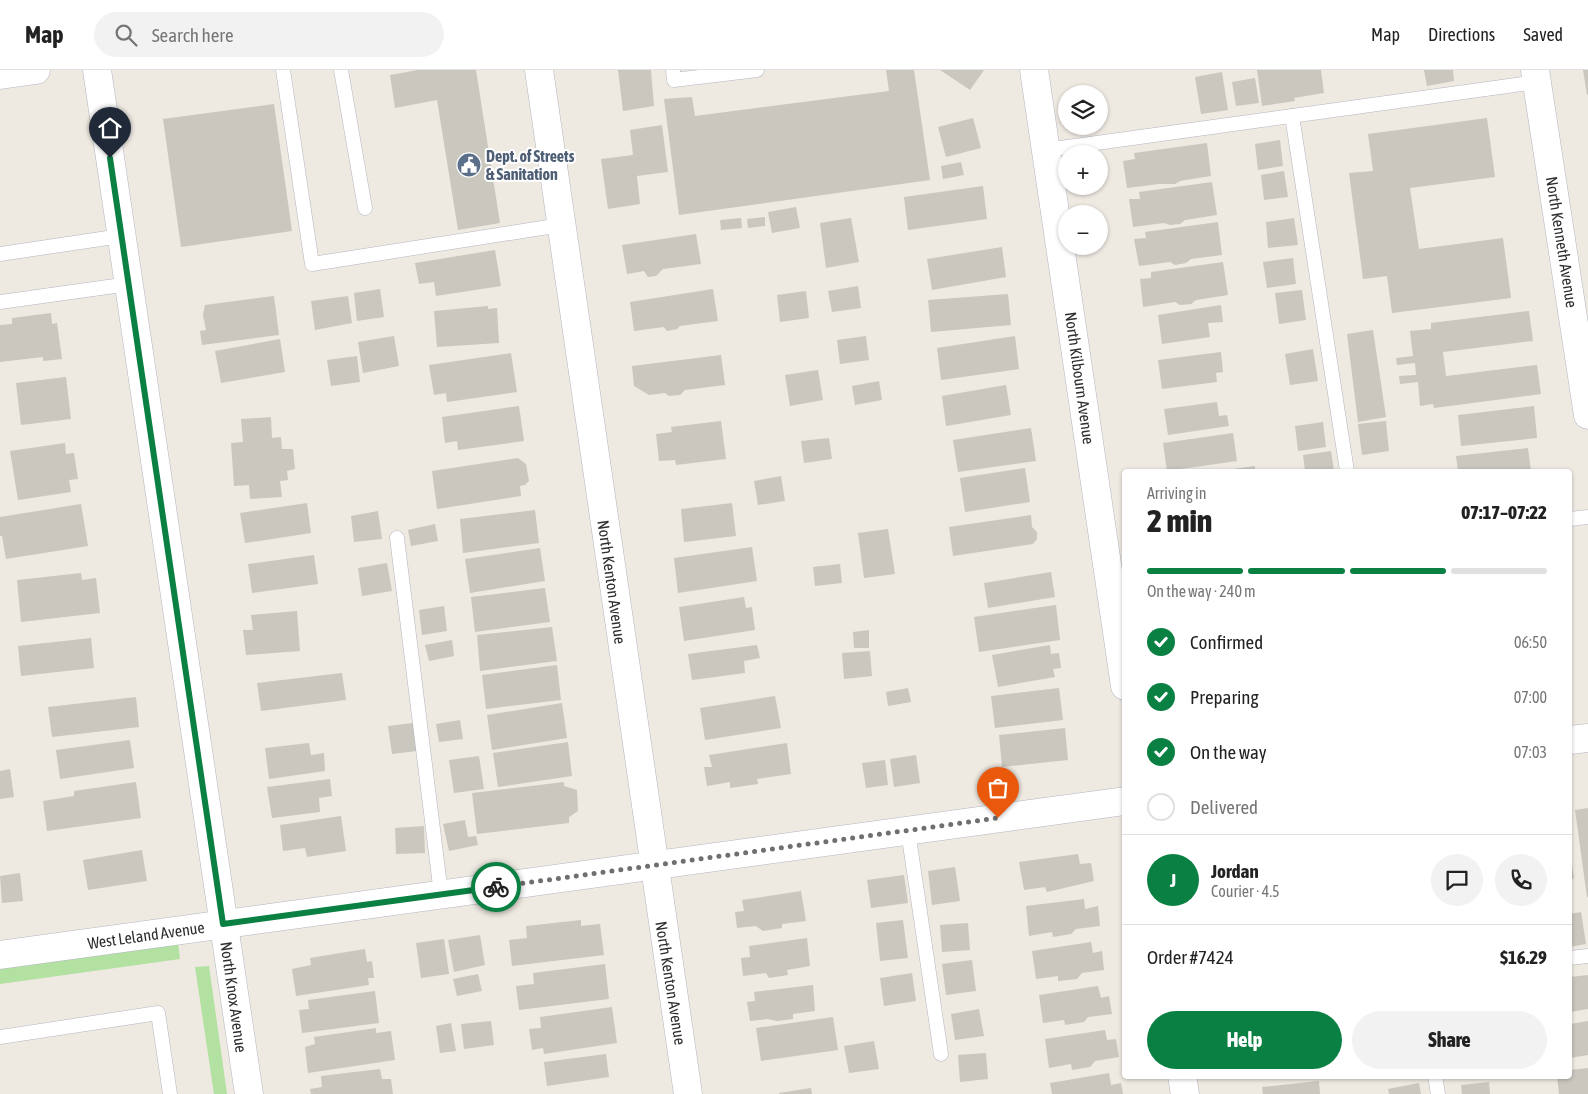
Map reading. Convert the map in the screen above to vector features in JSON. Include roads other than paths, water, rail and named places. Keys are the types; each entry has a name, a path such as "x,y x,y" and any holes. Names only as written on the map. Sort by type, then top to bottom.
{"street":[{"path":"0,75 36,70"},
{"name":"North Knox Avenue","path":"97,70 249,1094"},
{"name":"North Kenton Avenue","path":"538,70 653,866 688,1094"},
{"name":"North Kilbourn Avenue","path":"1034,70 1118,583 1122,642"},
{"name":"North Kenneth Avenue","path":"1536,76 1588,415"},
{"path":"1572,740 1588,738"},
{"name":"West Leland Avenue","path":"0,955 1122,801"},
{"path":"1182,1079 1185,1094"}],"lane":[{"path":"282,70 312,264 561,225"},
{"path":"340,70 365,208"},
{"path":"673,70 674,80 757,70"},
{"path":"1046,150 1292,116 1536,76"},
{"path":"1292,116 1347,469"},
{"path":"0,254 121,236"},
{"path":"0,302 129,284"},
{"path":"1572,519 1588,517"},
{"path":"397,538 441,894"},
{"path":"908,831 941,1054"},
{"path":"1572,958 1588,956"},
{"path":"0,1037 158,1013 170,1094"},
{"path":"1436,1079 1438,1094"}],"place":[{"name":"Dept. of Streets & Sanitation","path":"469,165"}]}
